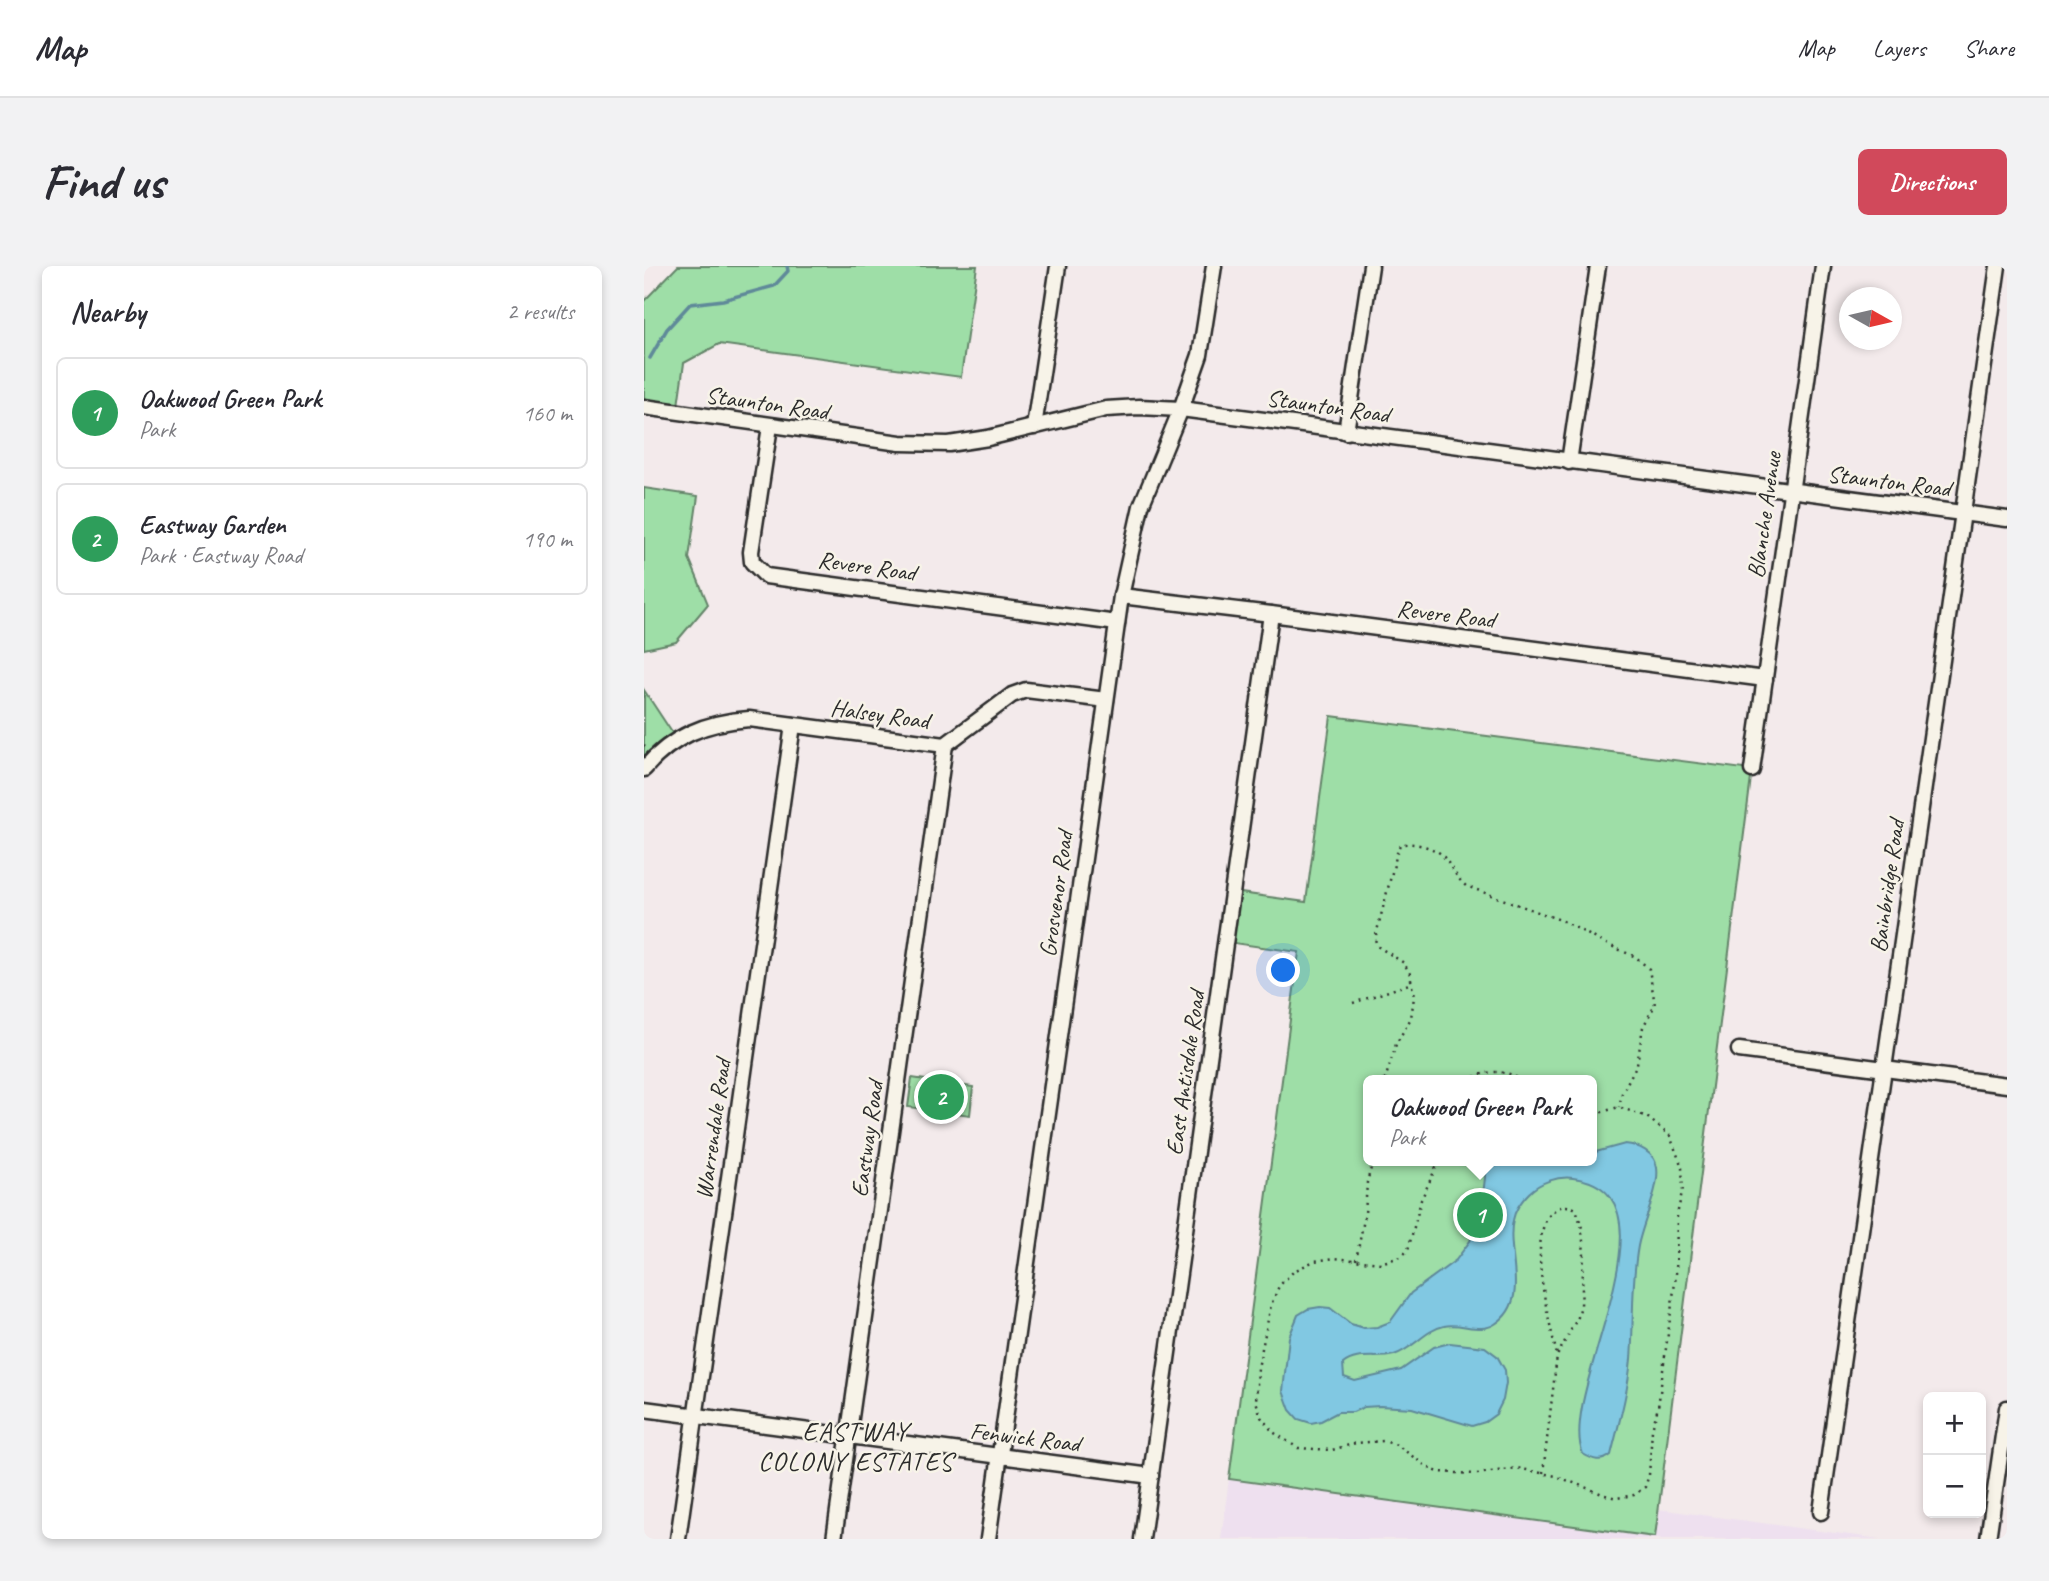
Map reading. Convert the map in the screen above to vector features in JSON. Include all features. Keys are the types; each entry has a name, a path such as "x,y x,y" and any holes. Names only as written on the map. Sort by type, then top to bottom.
{"street":[{"path":"1034,427 1058,266"},
{"name":"Grosvenor Road","path":"988,1539 1121,596 1141,506 1181,409 1203,344 1214,266"},
{"path":"1346,432 1371,266"},
{"path":"1569,462 1598,266"},
{"name":"Blanche Avenue","path":"1752,770 1823,266"},
{"name":"Bainbridge Road","path":"1821,1513 1998,266"},
{"name":"Staunton Road","path":"644,407 900,443 949,444 988,438 1106,409 1181,409 2007,519"},
{"name":"Revere Road","path":"770,426 751,552 752,562 766,576 1117,623"},
{"name":"Revere Road","path":"1121,596 1765,679"},
{"name":"East Antisdale Road","path":"1142,1539 1271,614"},
{"name":"Halsey Road","path":"644,769 668,745 708,725 748,719 946,745 1012,695 1026,690 1106,700"},
{"name":"Warrendale Road","path":"678,1539 793,725"},
{"name":"Eastway Road","path":"834,1539 946,745"},
{"path":"1738,1050 2007,1085"},
{"path":"1989,1539 2007,1408"},
{"name":"Fenwick Road","path":"644,1409 1151,1476"}],"path":[{"path":"1387,1075 1396,1044 1411,1018 1414,1003 1412,983 1404,963 1377,946 1375,939 1398,849 1406,843 1438,852 1466,886 1563,921 1636,957 1649,969 1655,1005 1643,1027 1637,1064 1622,1093 1619,1107"},
{"path":"1353,1003 1412,983"},
{"path":"1480,1075 1503,1072 1509,1075"},
{"path":"1437,1166 1421,1199 1405,1254 1396,1260 1380,1263 1356,1259 1326,1259 1304,1265 1286,1278 1274,1295 1261,1347 1256,1385 1256,1401 1266,1424 1283,1440 1298,1448 1332,1450 1356,1443 1383,1441 1397,1445 1438,1472 1477,1474 1517,1468 1543,1473 1617,1498 1625,1498 1641,1492 1649,1475 1652,1430 1658,1407 1676,1275 1677,1215 1683,1178 1678,1152 1670,1136 1647,1117 1619,1107 1597,1114"},
{"path":"1356,1259 1372,1166"},
{"path":"1543,1473 1557,1356 1542,1290 1542,1235 1544,1224 1553,1211 1567,1206 1576,1209 1582,1221 1583,1288 1578,1317 1557,1356"}],"shaded area":[{"path":"1229,1479 1654,1537 1658,1509 1880,1539 1221,1539"}],"green space":[{"path":"678,266 977,266 961,377 719,344 684,363 677,413 644,407 644,301"},
{"path":"644,488 698,496 689,558 708,604 676,642 644,649"},
{"path":"644,690 677,740 644,769"},
{"path":"1331,716 1752,770 1655,1537 1229,1479 1299,952 1233,943 1240,893 1306,902"},
{"path":"912,1078 973,1087 970,1115 908,1107"}],"water":[{"path":"1625,1144 1635,1146 1653,1158 1657,1168 1653,1196 1638,1246 1634,1274 1630,1371 1611,1455 1597,1460 1583,1454 1580,1425 1586,1388 1620,1256 1619,1219 1605,1191 1573,1178 1555,1179 1538,1186 1526,1196 1517,1209 1511,1233 1515,1289 1506,1314 1495,1324 1483,1328 1444,1326 1431,1331 1394,1355 1354,1358 1343,1364 1344,1377 1355,1381 1401,1370 1434,1347 1450,1343 1485,1347 1497,1356 1505,1370 1503,1400 1496,1414 1485,1422 1472,1426 1412,1408 1380,1406 1364,1407 1353,1412 1338,1412 1311,1423 1298,1419 1290,1410 1283,1391 1289,1337 1298,1315 1308,1309 1320,1307 1330,1308 1351,1324 1364,1328 1390,1322 1411,1293 1456,1260 1470,1241 1480,1220 1486,1166 1597,1166 1597,1152"}],"waterway":[{"path":"650,358 667,329 690,304 723,300 774,286 788,271 787,266"}],"place":[{"name":"Eastway Garden","path":"941,1097"},
{"name":"Oakwood Green Park","path":"1480,1215"}],"district":[{"name":"EASTWAY COLONY ESTATES","path":"856,1446"}]}
